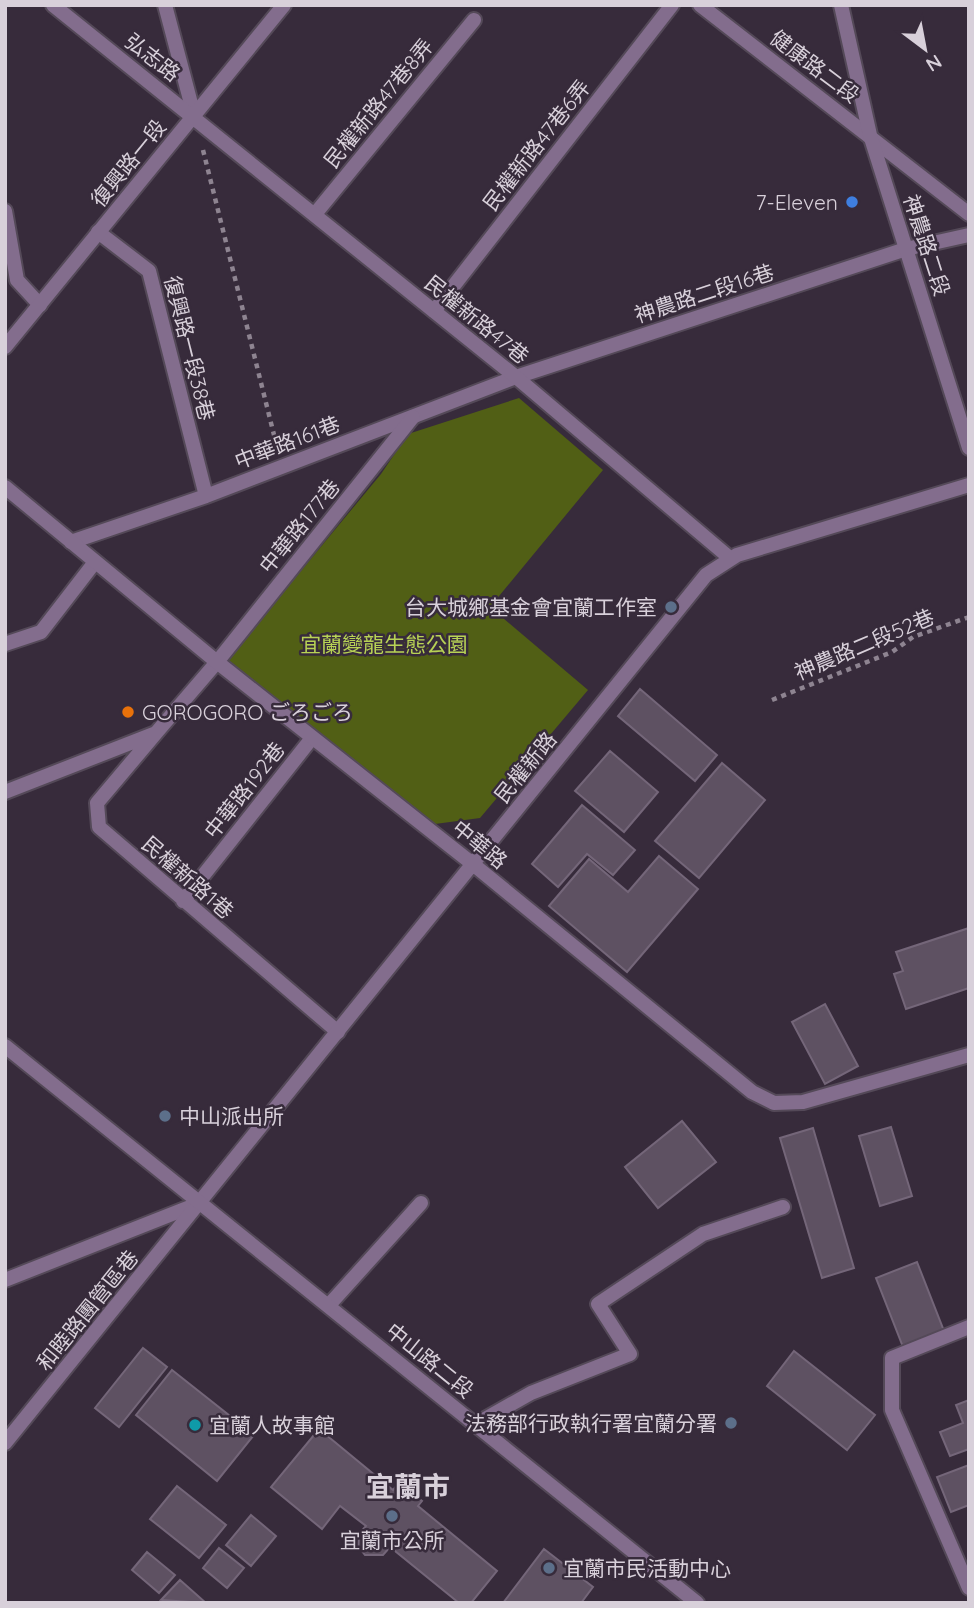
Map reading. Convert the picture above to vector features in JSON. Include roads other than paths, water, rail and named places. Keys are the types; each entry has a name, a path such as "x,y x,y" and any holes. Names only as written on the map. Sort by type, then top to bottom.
{"street":[{"name":"弘志路","path":"53,5 194,115"},
{"path":"165,5 194,115"},
{"name":"復興路一段","path":"5,347 284,5"},
{"name":"民權新路47巷6弄","path":"434,310 672,5"},
{"name":"健康路二段","path":"700,5 969,214"},
{"name":"神農路二段","path":"841,5 870,135 969,448"},
{"name":"民權新路47巷8弄","path":"315,214 474,20"},
{"name":"民權新路47巷","path":"194,115 516,377 731,559"},
{"path":"5,211 18,281 40,305"},
{"name":"復興路一段38巷","path":"98,232 149,271 206,496"},
{"name":"神農路二段16巷","path":"516,377 906,249 969,235"},
{"name":"中華路161巷","path":"71,541 206,496 516,377"},
{"name":"中華路177巷","path":"156,733 217,663 413,416"},
{"name":"民權新路","path":"201,1202 706,575 731,559 969,485"},
{"name":"中華路","path":"5,487 217,663 474,865 752,1092 774,1103 803,1102 969,1055"},
{"path":"5,644 41,632 95,562"},
{"path":"5,792 156,733"},
{"name":"民權新路1巷","path":"156,733 97,803 99,827 338,1032"},
{"name":"中華路192巷","path":"183,901 312,738"},
{"name":"中山路二段","path":"5,1046 697,1603"},
{"path":"5,1280 201,1202"},
{"name":"和睦路團管區巷","path":"5,1444 201,1202"},
{"path":"329,1305 421,1203"},
{"path":"476,1424 531,1393 630,1354 598,1304 704,1234 783,1207"},
{"path":"969,1326 892,1358 892,1410 969,1588"}],"place":[{"name":"7-Eleven","path":"852,202"},
{"name":"台大城鄉基金會宜蘭工作室","path":"671,607"},
{"name":"GOROGORO ごろごろ","path":"128,712"},
{"name":"中山派出所","path":"165,1116"},
{"name":"法務部行政執行署宜蘭分署","path":"731,1423"},
{"name":"宜蘭人故事館","path":"195,1425"},
{"name":"宜蘭市公所","path":"392,1516"},
{"name":"宜蘭市民活動中心","path":"549,1568"}],"district":[{"name":"宜蘭市","path":"408,1486"}],"park label":[{"name":"宜蘭變龍生態公園","path":"384,644"}]}
